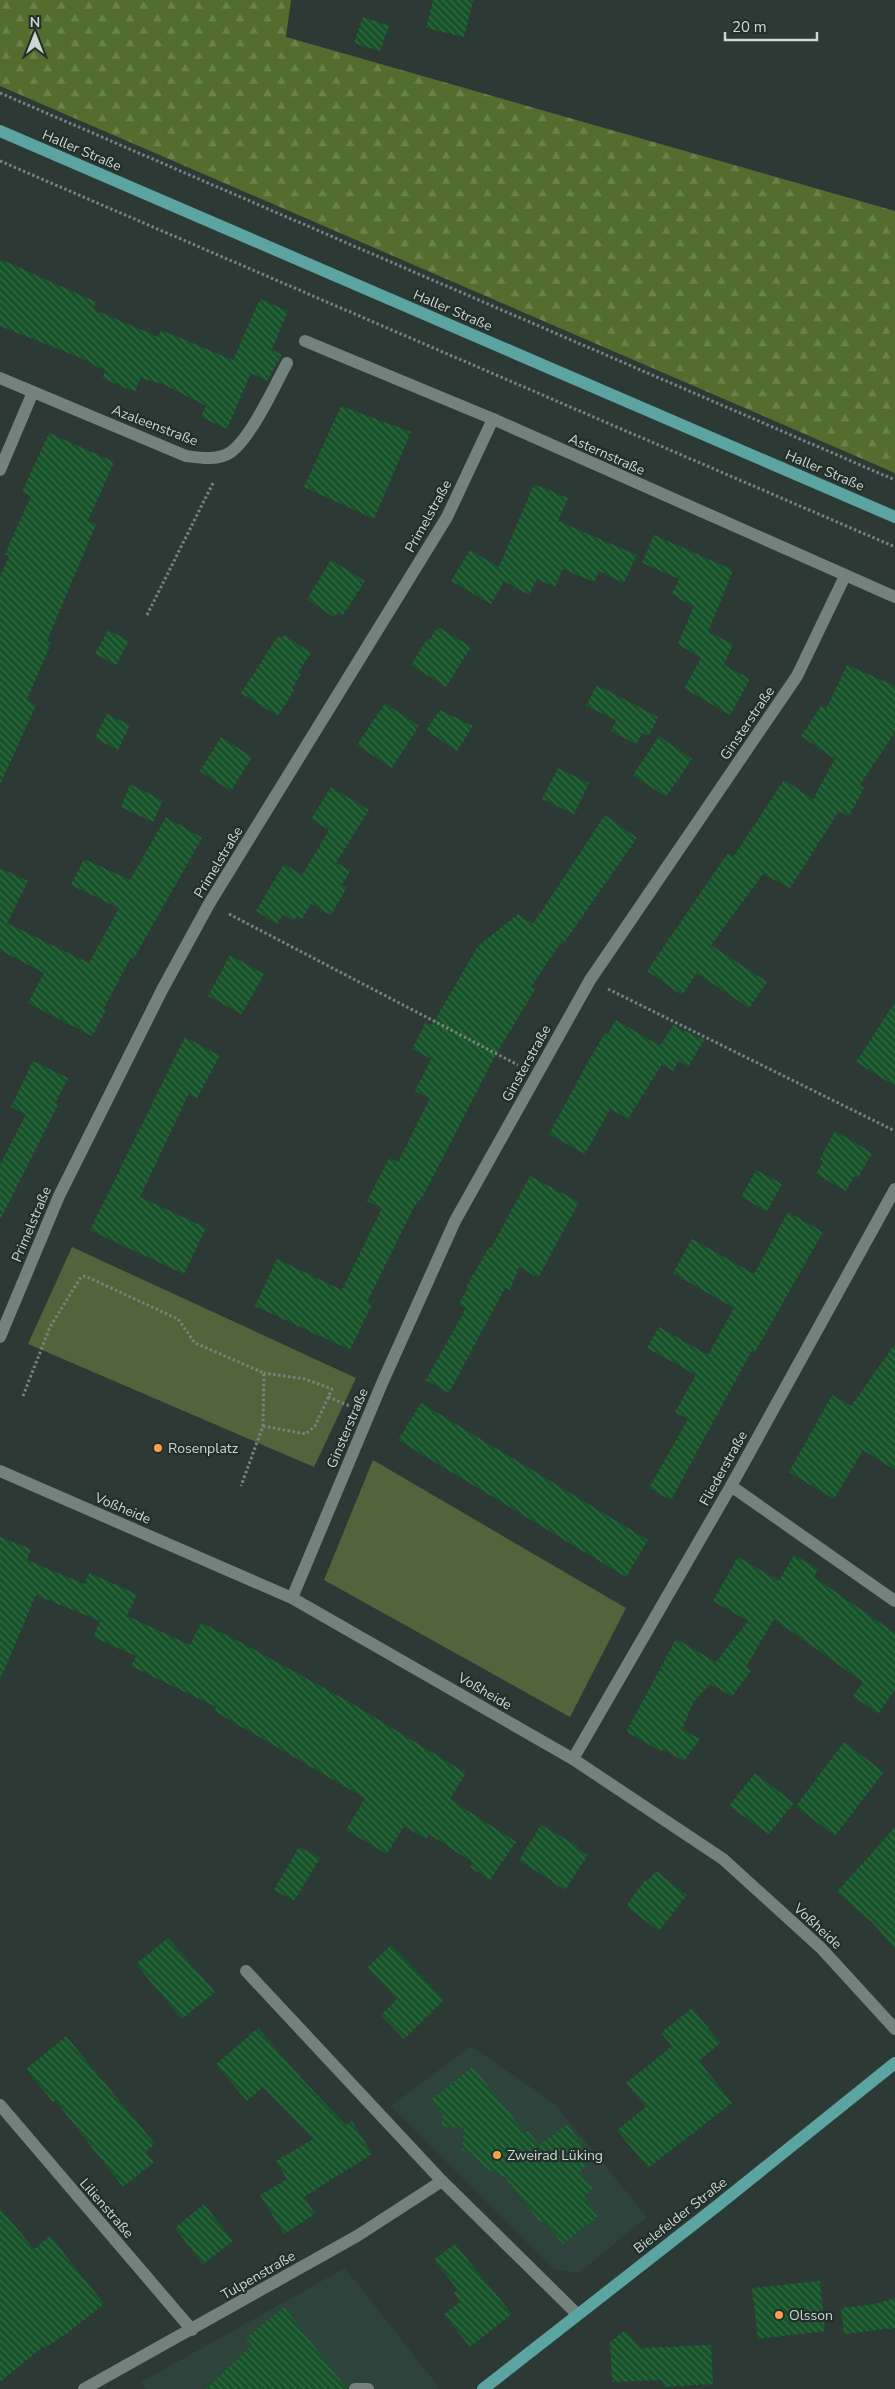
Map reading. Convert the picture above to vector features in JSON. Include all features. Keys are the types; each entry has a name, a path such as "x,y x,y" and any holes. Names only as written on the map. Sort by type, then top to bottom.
{"main road":[{"name":"Haller Straße","path":"0,131 895,517"},
{"name":"Bielefelder Straße","path":"483,2389 717,2206 895,2062"}],"street":[{"name":"Asternstraße","path":"305,341 493,419 895,598"},
{"path":"221,456 230,452 246,435 288,364"},
{"name":"Azaleenstraße","path":"0,378 186,456 211,459 221,456"},
{"path":"0,470 33,392"},
{"name":"Primelstraße","path":"0,1337 59,1196 162,990 209,904 447,517 493,419"},
{"name":"Ginsterstraße","path":"292,1598 383,1381 455,1222 590,980 797,676 845,576"},
{"name":"Fliederstraße","path":"573,1759 731,1486 895,1189"},
{"name":"Voßheide","path":"0,1471 292,1598 573,1759 723,1859 821,1948 895,2029"},
{"path":"731,1486 895,1601"},
{"path":"246,1971 442,2181 527,2262 577,2314"},
{"name":"Lilienstraße","path":"0,2105 192,2330"},
{"name":"Tulpenstraße","path":"84,2389 357,2236 442,2181"},
{"path":"355,2389 368,2389"}],"path":[{"path":"0,93 895,480"},
{"path":"0,161 895,547"},
{"path":"147,615 224,461 221,456"},
{"path":"209,904 536,1075"},
{"path":"590,980 895,1131"},
{"path":"23,1396 50,1327 81,1277 85,1276 178,1319 195,1343 264,1373 305,1379 332,1388 315,1426 306,1434 263,1426"},
{"path":"241,1486 263,1426 264,1373"}],"shaded area":[{"path":"471,2046 555,2104 647,2217 579,2273 554,2269 391,2106"},
{"path":"345,2268 439,2387 436,2389 146,2389 141,2382"}],"green space":[{"path":"0,0 291,0 286,37 895,211 895,473 0,86"},
{"path":"72,1247 356,1378 314,1467 28,1344"},
{"path":"373,1460 626,1608 570,1717 324,1580"}],"building":[{"path":"433,0 473,0 464,37 426,28"},
{"path":"363,17 389,26 380,51 354,43"},
{"path":"0,259 96,302 93,309 158,337 161,330 233,360 260,299 288,311 272,349 282,355 267,381 251,373 227,429 201,417 206,406 163,384 140,378 135,392 102,378 106,371 81,358 0,326"},
{"path":"341,406 411,432 374,519 304,487"},
{"path":"49,433 114,462 88,521 96,524 47,641 51,643 27,700 36,705 0,785 0,577 9,556 5,554 31,496 22,492"},
{"path":"534,484 568,498 558,521 637,555 624,583 599,571 594,582 563,569 555,587 537,579 529,595 504,581 491,604 451,581 470,550 499,567"},
{"path":"654,535 733,570 708,632 733,644 724,665 750,679 730,715 684,688 701,658 678,644 694,606 672,594 679,579 642,563"},
{"path":"331,560 365,581 343,615 338,612 334,617 307,599"},
{"path":"438,627 471,647 446,687 411,665 427,639 429,640"},
{"path":"108,630 129,641 116,665 95,654"},
{"path":"284,635 311,653 298,673 301,674 292,689 294,690 278,716 241,693 278,636 282,638"},
{"path":"847,665 895,686 895,732 860,785 864,788 849,816 839,811 790,888 763,874 711,945 767,982 749,1008 697,973 682,995 647,971 728,853 733,857 784,780 813,799 835,759 801,736 821,706 826,709"},
{"path":"597,685 658,717 649,736 642,733 636,744 611,731 616,720 586,706"},
{"path":"385,703 419,726 392,768 357,745"},
{"path":"440,710 473,726 457,751 426,730"},
{"path":"107,714 130,725 118,750 95,738"},
{"path":"659,736 692,759 666,797 633,775"},
{"path":"221,737 252,757 231,791 200,771"},
{"path":"558,768 589,783 574,814 542,799"},
{"path":"130,784 163,801 153,822 121,807"},
{"path":"331,787 369,810 336,863 351,870 342,885 347,887 331,915 311,904 302,919 297,916 294,921 283,914 277,924 256,911 284,864 302,875 329,830 311,819"},
{"path":"605,815 637,838 563,944 561,942 531,987 535,989 494,1058 423,1196 414,1207 367,1302 372,1304 350,1350 255,1306 277,1259 342,1290 382,1208 367,1201 389,1158 398,1162 430,1098 415,1091 431,1059 412,1049 426,1022 432,1025 478,946 518,914 533,924"},
{"path":"166,817 202,838 134,958 131,957 104,1008 106,1010 92,1036 28,1003 44,973 0,950 0,868 28,881 7,923 89,963 119,908 71,885 84,859 130,880"},
{"path":"230,955 264,974 242,1014 208,996"},
{"path":"895,1002 895,1086 856,1062"},
{"path":"616,1020 660,1046 673,1025 704,1040 688,1067 679,1061 673,1071 662,1064 628,1119 610,1109 585,1154 549,1134 589,1060 605,1033 607,1035"},
{"path":"185,1037 220,1056 197,1098 189,1093 140,1197 206,1228 184,1274 90,1230"},
{"path":"33,1061 68,1078 55,1104 58,1105 0,1220 0,1165 26,1114 11,1107"},
{"path":"835,1131 872,1153 858,1178 854,1176 846,1191 816,1174 823,1161 820,1159"},
{"path":"756,1170 782,1184 767,1211 741,1197"},
{"path":"530,1176 579,1202 538,1278 519,1267 510,1290 505,1288 449,1393 426,1380 466,1308 459,1304 468,1288 466,1287 489,1247 491,1248"},
{"path":"788,1212 823,1232 755,1352 752,1350 671,1500 649,1488 688,1419 675,1412 696,1375 647,1348 659,1327 708,1355 734,1308 673,1273 692,1239 754,1274"},
{"path":"895,1344 895,1470 863,1450 834,1499 789,1472 832,1395 851,1406"},
{"path":"421,1403 648,1540 626,1577 398,1440"},
{"path":"0,1537 31,1549 27,1560 84,1584 89,1573 137,1594 127,1616 190,1645 201,1623 240,1642 346,1700 466,1773 450,1799 516,1842 490,1880 470,1867 473,1863 429,1834 426,1839 404,1826 387,1854 346,1830 365,1798 214,1711 216,1707 131,1666 136,1656 93,1637 100,1621 36,1595 0,1680"},
{"path":"794,1555 818,1569 814,1577 895,1633 895,1690 878,1714 853,1696 863,1682 774,1619 746,1667 751,1671 732,1696 710,1684 694,1701 682,1729 700,1739 684,1761 663,1749 662,1752 629,1733 627,1730 676,1639 716,1662 748,1621 713,1601 738,1557 779,1581"},
{"path":"844,1742 884,1772 835,1836 796,1806"},
{"path":"755,1773 794,1803 769,1834 729,1806"},
{"path":"541,1825 578,1846 576,1848 588,1855 565,1890 519,1860"},
{"path":"895,1827 895,1949 873,1923 837,1892"},
{"path":"299,1847 320,1858 294,1901 274,1890"},
{"path":"656,1871 687,1895 659,1931 626,1906 646,1879 648,1880"},
{"path":"168,1938 215,1992 182,2019 136,1964"},
{"path":"391,1945 444,2000 404,2039 381,2015 397,1999 367,1968"},
{"path":"692,2008 720,2043 699,2061 732,2103 648,2168 617,2130 646,2107 626,2083 672,2046 661,2033"},
{"path":"258,2028 301,2078 346,2125 352,2121 372,2154 304,2197 315,2214 284,2234 260,2195 287,2179 276,2161 313,2139 263,2087 247,2101 216,2064"},
{"path":"66,2036 155,2144 145,2152 154,2162 123,2187 55,2100 53,2102 26,2069"},
{"path":"473,2067 525,2133 528,2131 539,2145 567,2124 585,2148 577,2154 586,2166 579,2172 593,2189 584,2196 598,2216 563,2244 543,2220 540,2222 505,2177 484,2168 471,2152 462,2151 464,2128 441,2126 443,2115 431,2100"},
{"path":"204,2204 233,2241 203,2264 175,2228"},
{"path":"0,2208 34,2249 50,2236 104,2304 69,2332 45,2348 44,2346 0,2382"},
{"path":"455,2244 512,2314 470,2347 444,2314 460,2302 454,2293 458,2290 434,2260"},
{"path":"820,2281 825,2331 758,2339 752,2288"},
{"path":"895,2298 895,2328 844,2334 841,2308 875,2304"},
{"path":"284,2307 347,2389 206,2389 252,2345 246,2338"},
{"path":"625,2330 640,2348 711,2345 713,2384 663,2387 662,2380 612,2382 610,2342"}],"place":[{"name":"Rosenplatz","path":"158,1448"},
{"name":"Zweirad Lüking","path":"497,2155"},
{"name":"Olsson","path":"779,2315"}]}
